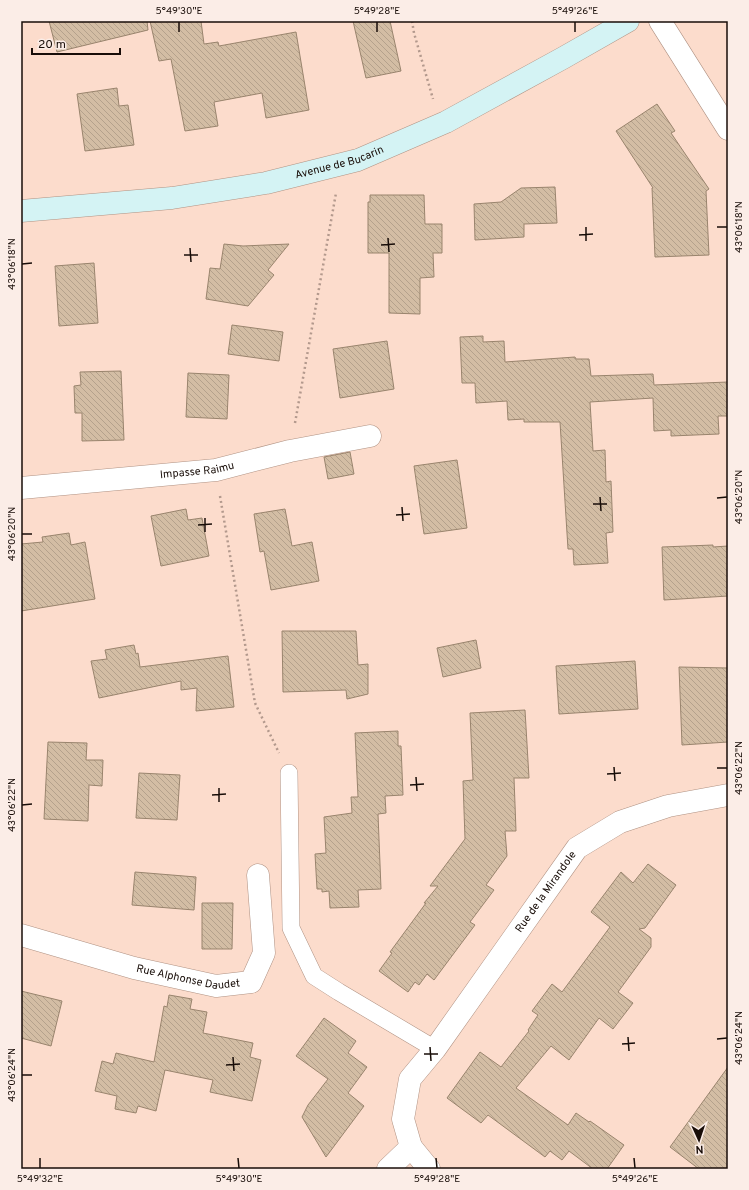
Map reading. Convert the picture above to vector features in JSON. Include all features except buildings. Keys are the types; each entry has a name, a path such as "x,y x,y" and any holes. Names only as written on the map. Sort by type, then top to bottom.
{"street":[{"name":"Avenue de Bucarin","path":"21,211 172,198 266,183 358,160 440,125 628,21"},
{"path":"660,21 728,129"},
{"name":"Impasse Raimu","path":"21,488 216,470 290,451 370,436"},
{"name":"Rue de la Mirandole","path":"410,1147 403,1119 410,1078 435,1048 577,848 620,822 668,806 728,795"},
{"name":"Rue Alphonse Daudet","path":"21,934 134,968 216,986 251,982 264,953 258,875"},
{"path":"388,1169 410,1147 429,1169"}],"lane":[{"path":"289,773 291,928 314,976 435,1048"}],"path":[{"path":"412,21 414,34 440,125"},
{"path":"290,451 341,164"},
{"path":"216,470 255,704 289,773"}]}
